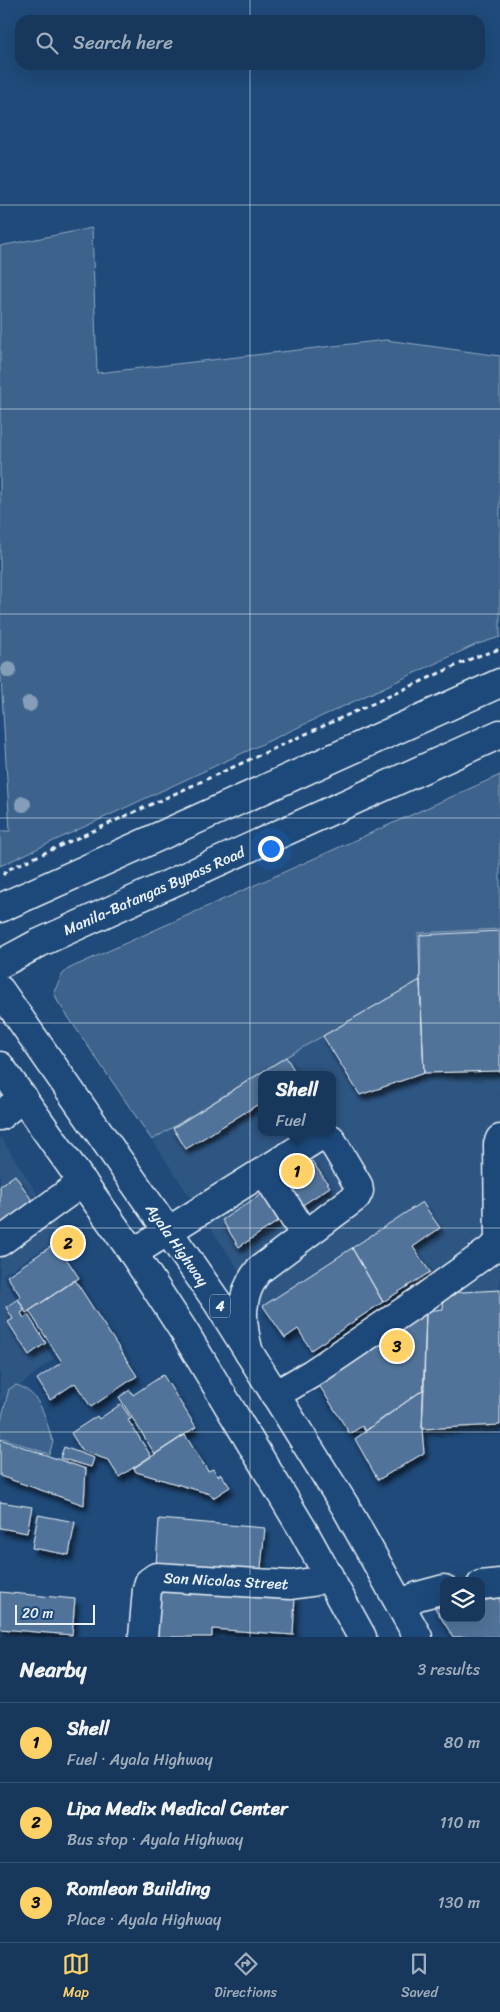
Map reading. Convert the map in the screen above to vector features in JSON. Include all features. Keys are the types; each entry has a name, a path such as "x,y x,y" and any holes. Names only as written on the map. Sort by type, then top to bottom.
{"main road":[{"path":"0,908 500,684"},
{"name":"Manila-Batangas Bypass Road","path":"0,964 38,943 500,734"},
{"name":"Ayala Highway","path":"0,990 218,1303 344,1506 418,1637"},
{"path":"0,1066 133,1253 185,1333 329,1576 362,1637"},
{"path":"0,1116 23,1097"},
{"path":"133,1253 320,1136 331,1139 358,1185 359,1191 356,1197 259,1270 250,1282 244,1300 243,1320 249,1353"},
{"path":"275,1395 311,1374 500,1243 498,1144 500,1139"},
{"path":"264,1171 305,1235"},
{"path":"0,1242 83,1182"},
{"name":"San Nicolas Street","path":"142,1637 147,1589 149,1582 156,1577 292,1585 312,1582 329,1576"},
{"path":"485,1585 500,1584"},
{"path":"401,1604 418,1596 440,1590"}],"path":[{"path":"0,879 7,870 475,657 500,649"}],"shaded area":[{"path":"92,228 97,373 386,340 500,356 500,637 475,645 0,866 0,831 10,831 0,660 0,246"},
{"path":"500,775 500,929 418,933 420,980 263,1071 258,1071 258,1074 152,1140 58,1002 54,992 62,975 68,969"},
{"path":"500,929 500,1430 423,1435 422,1299 412,1285 383,1302 263,1306 152,1140 258,1074 258,1136 336,1136 336,1071 263,1071 419,980 418,933"},
{"path":"0,1136 64,1236 2,1275 53,1359 2,1400 0,1405"},
{"path":"16,1385 32,1394 45,1416 53,1442 49,1454 0,1437 0,1424 9,1389"}],"building":[{"path":"500,931 500,1071 424,1073 420,935"},
{"path":"420,980 424,1073 360,1095 323,1036"},
{"path":"286,1057 295,1071 264,1071"},
{"path":"258,1075 258,1107 257,1105 186,1149 173,1128"},
{"path":"312,1161 330,1187 239,1247 222,1220"},
{"path":"15,1175 33,1202 0,1225 0,1186"},
{"path":"422,1202 440,1228 413,1247 430,1272 383,1302 352,1248"},
{"path":"56,1243 79,1278 26,1313 18,1299 21,1297 7,1276"},
{"path":"352,1248 383,1302 311,1350 298,1329 285,1338 263,1306"},
{"path":"75,1280 137,1376 91,1407 75,1383 50,1400 37,1379 62,1362 29,1311"},
{"path":"500,1290 500,1425 422,1429 426,1311 443,1309 444,1293"},
{"path":"18,1299 25,1310 21,1313 24,1318 28,1315 46,1343 29,1355 8,1322 13,1319 6,1307"},
{"path":"426,1311 424,1389 365,1431 362,1426 350,1434 317,1382"},
{"path":"163,1375 196,1427 155,1454 119,1397 130,1390 133,1395"},
{"path":"424,1389 422,1429 424,1453 378,1480 355,1439"},
{"path":"121,1404 131,1419 128,1420 151,1456 119,1477 108,1460 82,1451 71,1433 97,1416 99,1419"},
{"path":"185,1435 208,1471 213,1469 218,1476 221,1474 230,1487 213,1498 210,1494 136,1472 134,1468"},
{"path":"0,1439 86,1469 84,1505 0,1476"},
{"path":"64,1447 94,1458 91,1467 60,1458"},
{"path":"0,1502 32,1507 27,1533 0,1528"},
{"path":"38,1515 75,1522 69,1555 32,1548"},
{"path":"159,1519 265,1528 260,1578 156,1565"},
{"path":"159,1586 295,1596 293,1635 212,1629 212,1637 155,1637"},
{"path":"0,1592 75,1599 72,1635 0,1629"},
{"path":"500,1598 500,1637 453,1637 444,1622 485,1622 485,1600"},
{"path":"440,1607 440,1616 435,1608"}],"place":[{"name":"Shell","path":"297,1171"},
{"name":"Lipa Medix Medical Center","path":"68,1243"},
{"name":"Romleon Building","path":"397,1346"}]}
